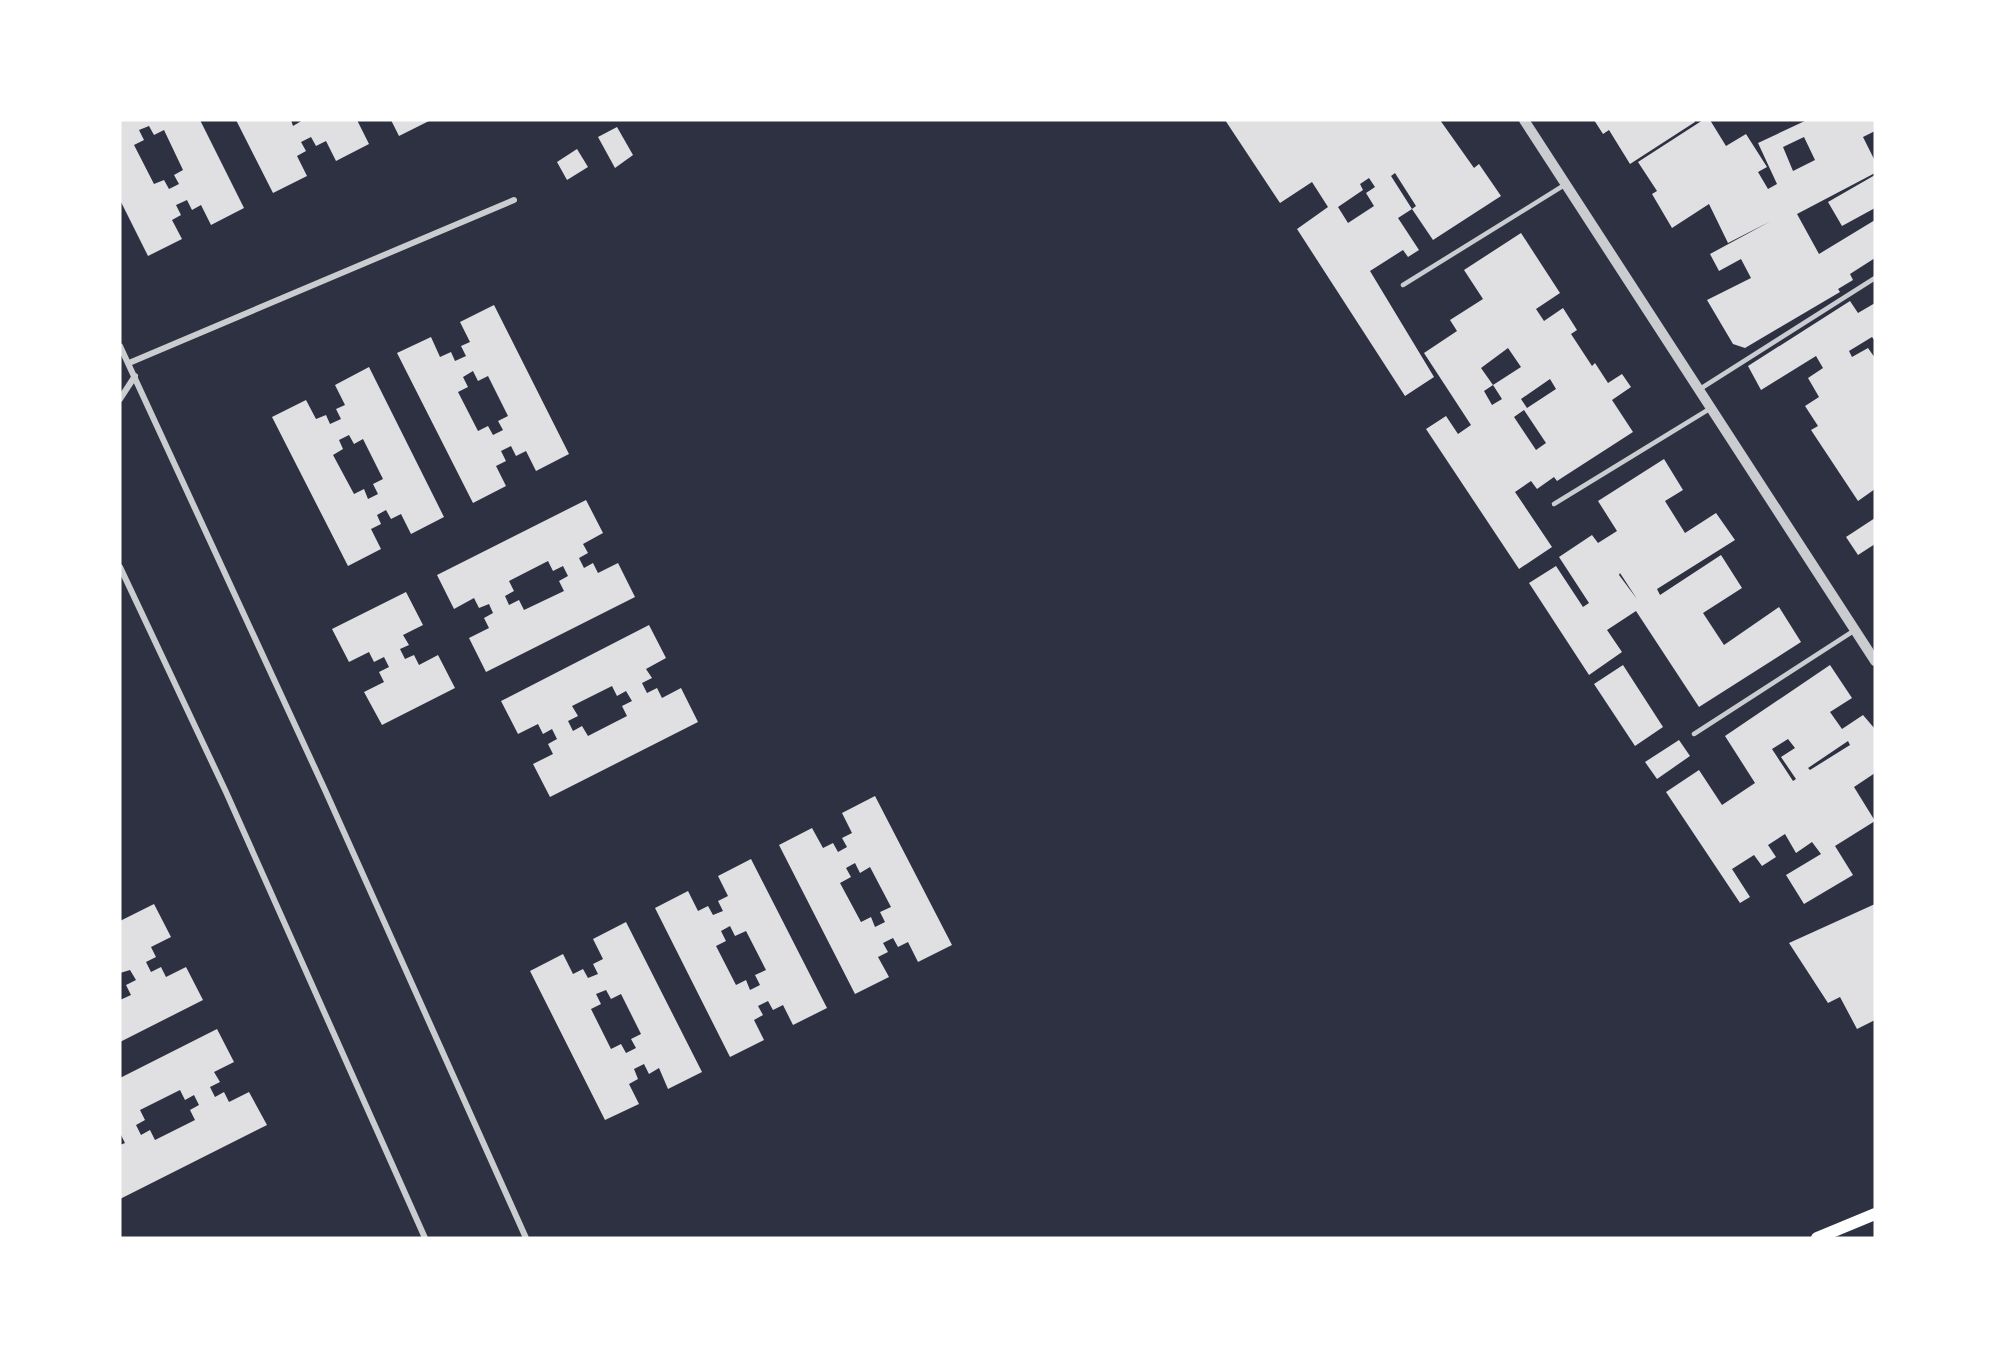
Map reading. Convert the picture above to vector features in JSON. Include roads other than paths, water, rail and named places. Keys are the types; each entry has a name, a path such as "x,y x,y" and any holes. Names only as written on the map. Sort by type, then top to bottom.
{"main road":[{"path":"1817,1238 1875,1214"}],"street":[{"path":"1524,120 1875,661"},
{"path":"129,363 514,200"},
{"path":"120,346 526,1238"},
{"path":"120,399 135,376"},
{"path":"120,567 231,803 425,1238"}],"lane":[{"path":"1403,285 1566,184"},
{"path":"1699,389 1875,278"},
{"path":"1554,504 1711,408"},
{"path":"1694,734 1855,630"}]}
